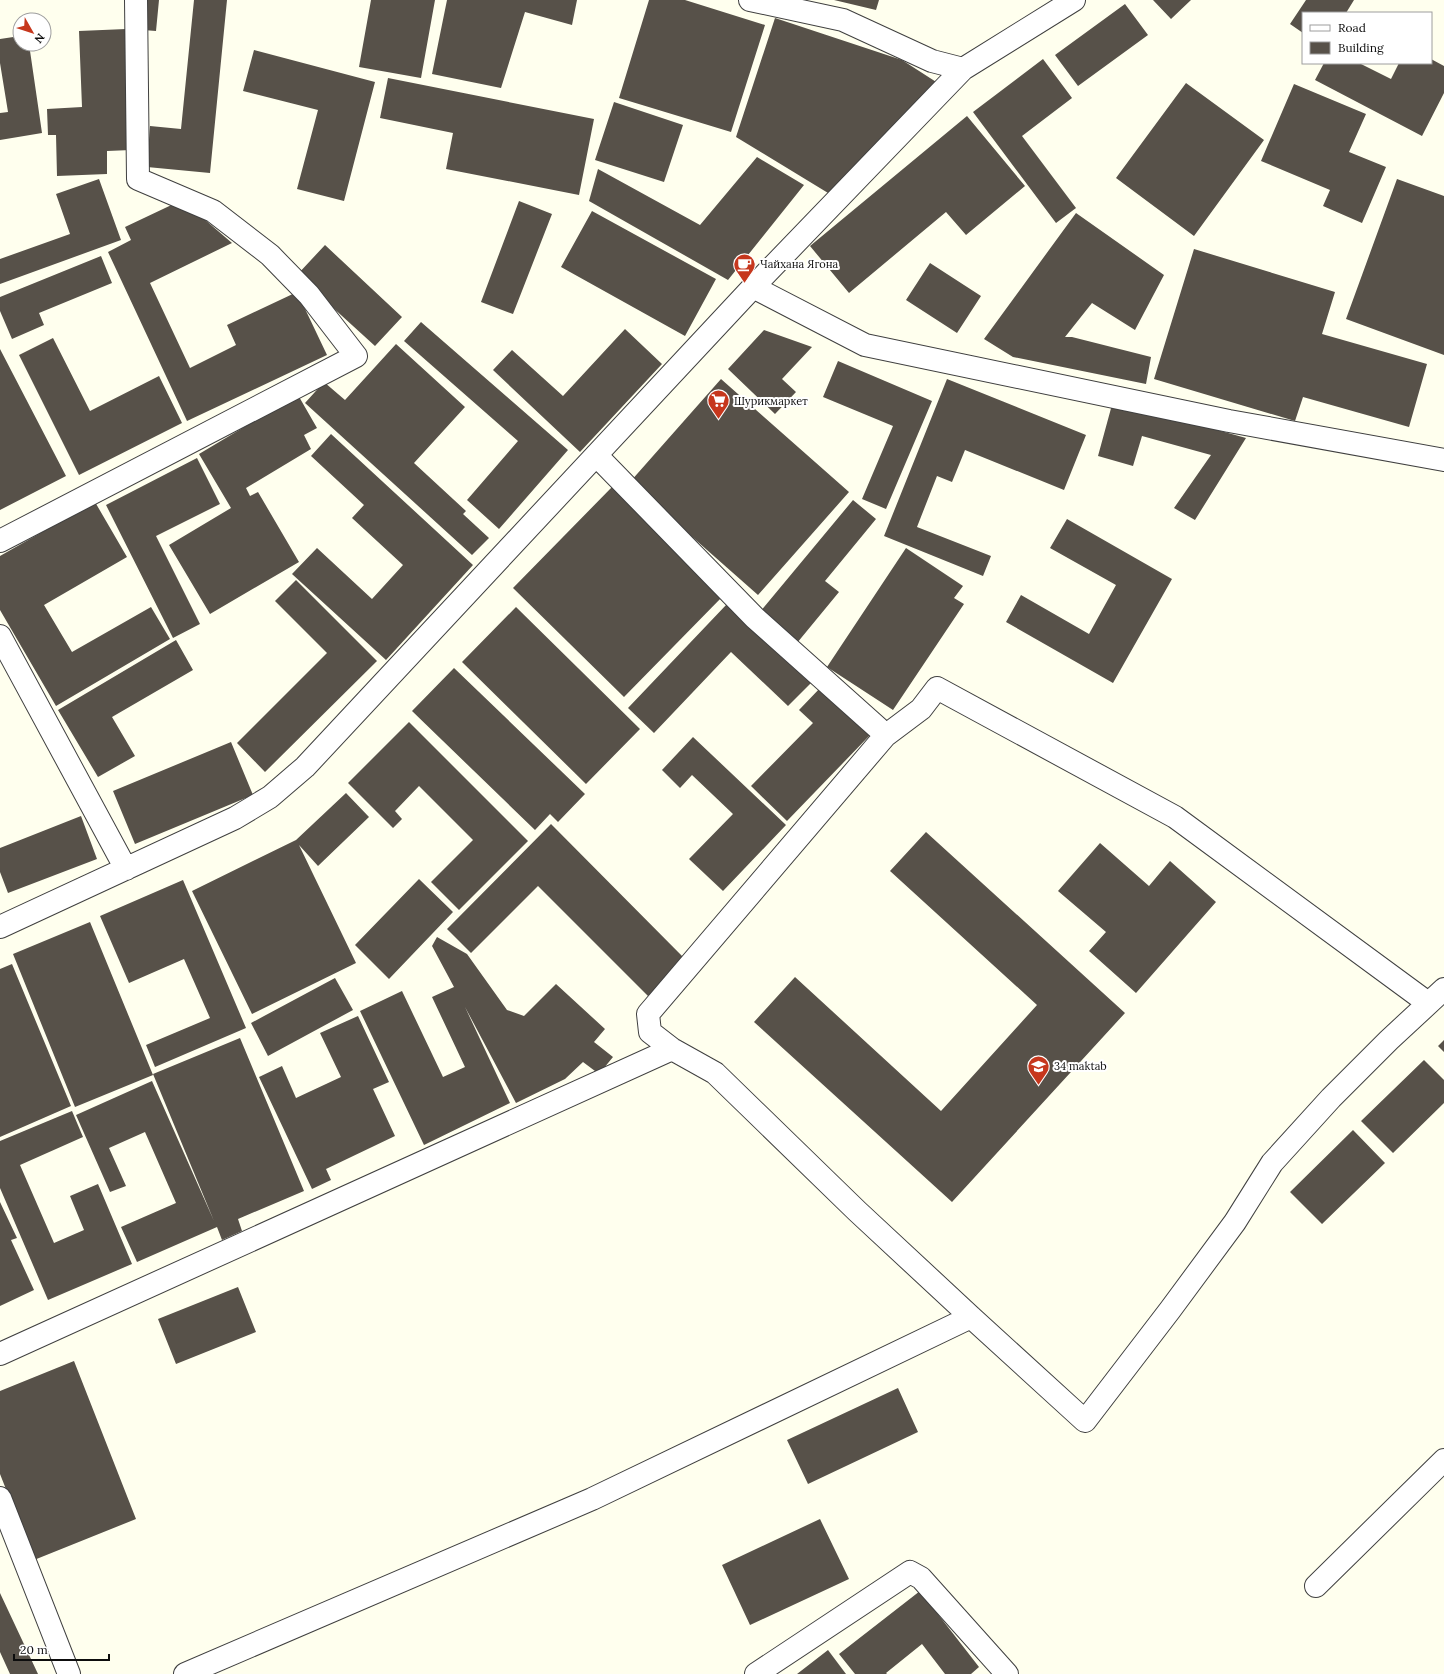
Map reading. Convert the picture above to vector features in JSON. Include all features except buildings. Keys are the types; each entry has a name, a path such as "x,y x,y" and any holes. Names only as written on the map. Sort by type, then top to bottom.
{"street":[{"path":"0,541 356,356 308,296 270,255 213,211 138,179 136,0"},
{"path":"750,0 843,20 932,61 963,69"},
{"path":"0,927 236,818 270,797 305,767 753,287 963,69 1074,0"},
{"path":"753,287 865,345 1229,421 1444,460"},
{"path":"596,455 755,618 878,728 885,736"},
{"path":"0,636 126,869"},
{"path":"1428,1003 1175,817 937,688 921,708 885,736 648,1014 650,1032 672,1049 715,1073 857,1211 1086,1421 1235,1222 1272,1163 1331,1098 1444,989"},
{"path":"0,1354 672,1049"},
{"path":"185,1674 592,1499 971,1317"},
{"path":"1316,1586 1444,1460"},
{"path":"0,1498 69,1674"},
{"path":"756,1674 910,1572 921,1578 1007,1674"}],"place":[{"name":"Чайхана Ягона","path":"745,284"},
{"name":"Шурикмаркет","path":"718,420"},
{"name":"34 maktab","path":"1038,1086"}]}
